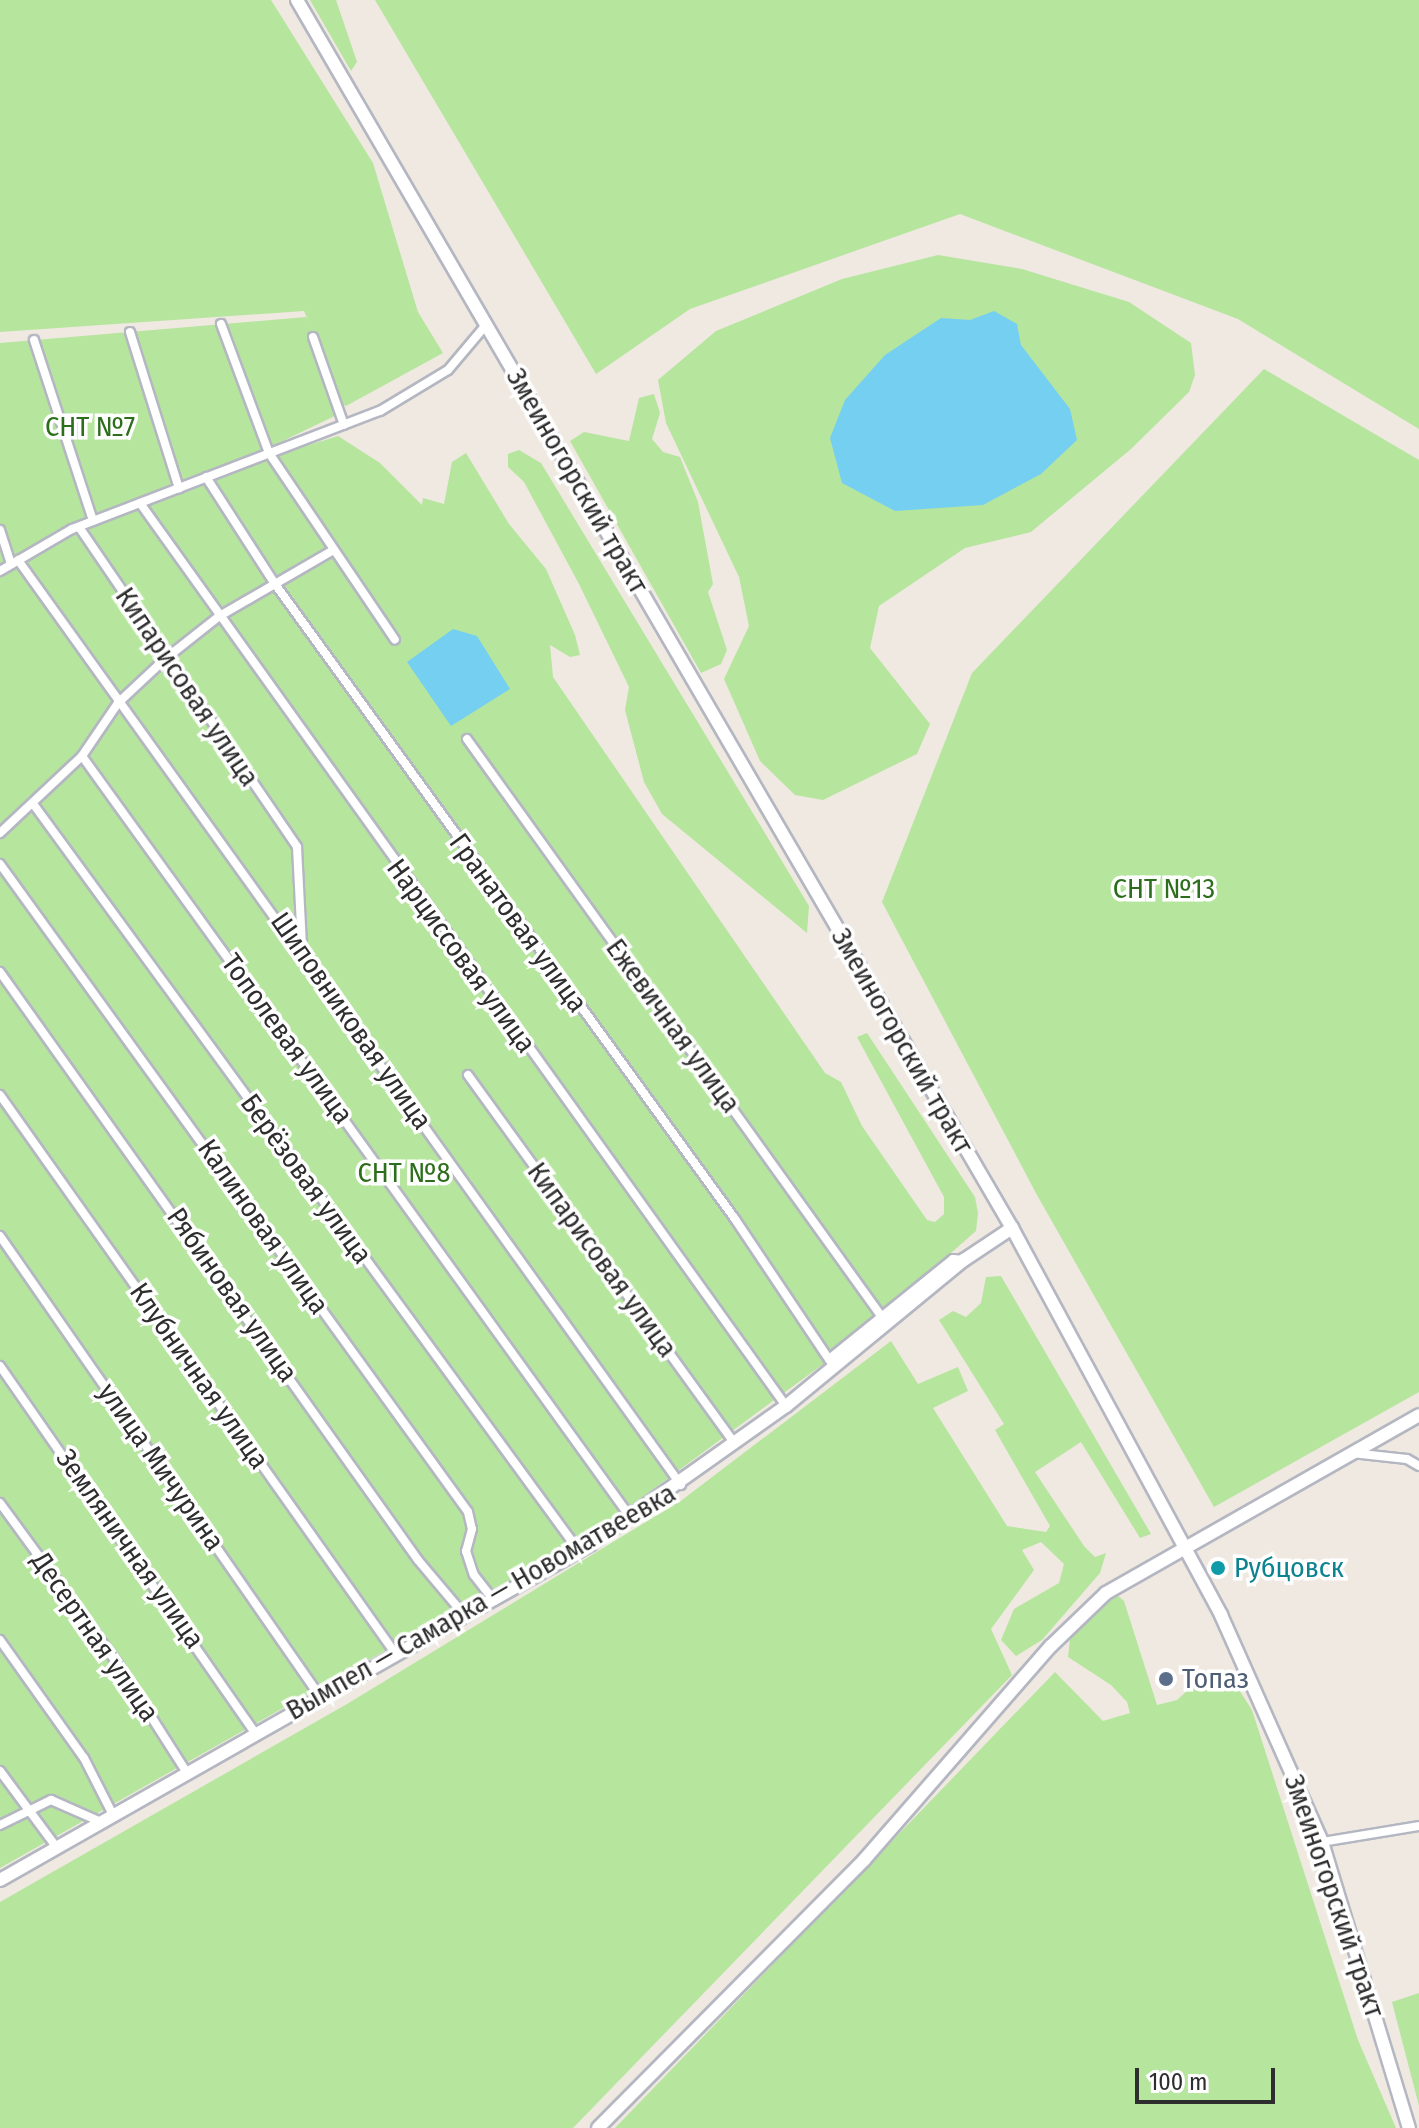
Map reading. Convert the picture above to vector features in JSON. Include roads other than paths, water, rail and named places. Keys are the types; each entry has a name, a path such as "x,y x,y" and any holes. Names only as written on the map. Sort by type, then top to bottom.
{"main road":[{"name":"Змеиногорский тракт","path":"297,0 1012,1228 1183,1545 1261,1697 1322,1842 1409,2128"},
{"name":"Вымпел — Самарка — Новоматвеевка","path":"0,1880 494,1601 631,1518 681,1485 786,1406 831,1363 964,1260 1012,1228"},
{"path":"598,2128 864,1860 1068,1629 1106,1593 1183,1545 1419,1415"}],"street":[{"path":"221,324 269,453 332,551 395,640"},
{"path":"0,571 93,521 380,411 448,370 486,325"},
{"path":"130,332 179,488"},
{"path":"313,337 344,425"},
{"path":"34,340 93,521"},
{"name":"Гранатовая улица","path":"206,477 275,584 735,1219 831,1363"},
{"name":"Нарциссовая улица","path":"140,503 218,617 786,1406"},
{"name":"Кипарисовая улица","path":"79,527 165,659 297,847 296,906 303,951"},
{"name":"Шиповниковая улица","path":"0,530 14,562 303,951 681,1485"},
{"path":"0,833 34,805 82,756 118,703 165,659 218,617 332,551"},
{"name":"Ежевичная улица","path":"467,739 879,1313"},
{"name":"Тополевая улица","path":"82,756 631,1518"},
{"name":"Берёзовая улица","path":"34,805 579,1551"},
{"name":"Калиновая улица","path":"0,864 468,1512 472,1529 466,1551 474,1575 494,1601"},
{"name":"Рябиновая улица","path":"0,972 418,1560 466,1617"},
{"name":"Кипарисовая улица","path":"468,1075 735,1444"},
{"name":"Клубничная улица","path":"0,1095 397,1656"},
{"name":"улица Мичурина","path":"0,1236 321,1698"},
{"path":"831,1363 879,1313 953,1259 964,1260"},
{"name":"Земляничная улица","path":"0,1366 256,1734"},
{"path":"1351,1453 1407,1459 1419,1466"},
{"name":"Десертная улица","path":"0,1503 117,1663 187,1773"},
{"path":"0,1640 84,1758 113,1815"},
{"path":"0,1771 57,1848"},
{"path":"0,1825 26,1808 51,1800 101,1822"},
{"path":"1322,1842 1416,1826"}],"water":[{"path":"994,311 1017,324 1021,345 1070,409 1077,440 1041,474 983,505 895,511 842,483 830,438 845,400 885,355 941,318 970,320"},
{"path":"453,629 477,636 510,689 451,726 407,662"}],"place":[{"name":"Рубцовск","path":"1218,1568"},
{"name":"Топаз","path":"1166,1679"}],"park label":[{"name":"СНТ №7","path":"90,427"},
{"name":"СНТ №13","path":"1164,889"},
{"name":"СНТ №8","path":"404,1173"}]}
